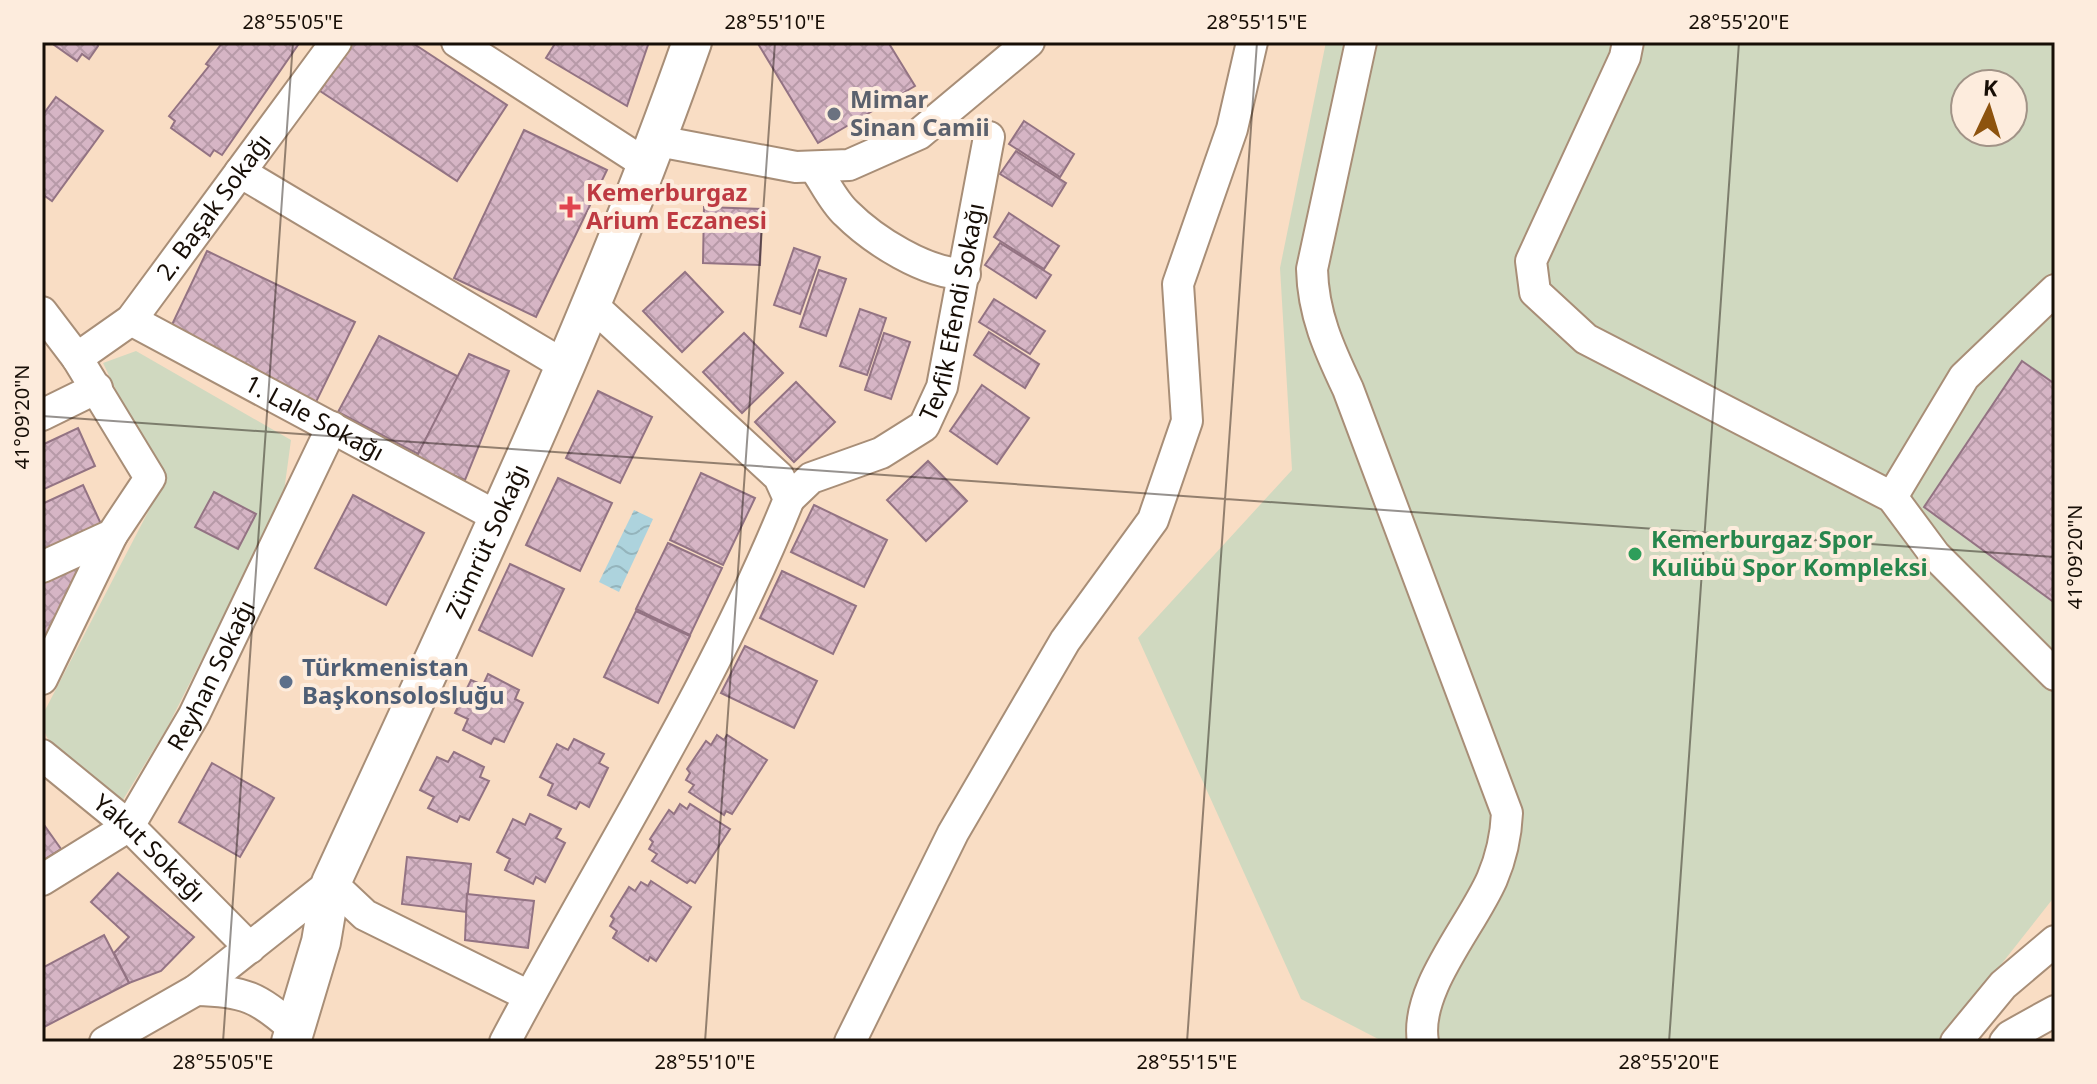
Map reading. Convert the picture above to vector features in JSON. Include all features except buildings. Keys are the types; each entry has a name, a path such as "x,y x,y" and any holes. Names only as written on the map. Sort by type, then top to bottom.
{"street":[{"name":"2. Başak Sokağı","path":"77,358 131,320 336,42"},
{"path":"457,42 653,153 796,167 849,165 919,134 1029,42"},
{"name":"Zümrüt Sokağı","path":"293,1036 321,942 331,883 564,365 653,153 692,42"},
{"path":"850,1042 969,805 1065,641 1153,520 1187,421 1178,284 1232,129 1252,42"},
{"path":"1361,42 1312,269 1312,297 1322,331 1348,389 1507,813 1505,839 1492,879 1423,1006 1423,1042"},
{"path":"1628,42 1625,57 1531,261 1535,292 1586,339 1892,497 1935,555 2055,675"},
{"name":"Tevfik Efendi Sokağı","path":"789,499 811,478 881,453 924,426 942,387 989,137"},
{"path":"814,167 845,212 918,265 948,274 965,274"},
{"path":"240,172 564,365"},
{"path":"1892,497 1964,377 2055,290"},
{"path":"505,1042 642,795 765,559 789,499 779,477 590,303"},
{"path":"42,312 97,388 150,478 112,535 42,679"},
{"name":"1. Lale Sokağı","path":"131,320 498,517"},
{"path":"42,415 97,388"},
{"name":"Reyhan Sokağı","path":"42,880 129,826 194,715 332,427"},
{"path":"42,567 112,535"},
{"name":"Yakut Sokağı","path":"42,755 129,826 250,948"},
{"path":"105,1042 196,990 331,883 365,915 529,996"},
{"path":"1956,1042 2003,985 2055,941"},
{"path":"196,990 239,991 269,1006 293,1036"},
{"path":"2005,1042 2010,1036 2055,1011"}],"green space":[{"name":"Kemerburgaz Spor Kulübü Spor Kompleksi","path":"1326,42 2055,42 2052,240 2055,242 2055,896 1940,1042 1384,1042 1301,999 1138,638 1292,470 1280,268"},
{"path":"136,351 291,440 283,499 167,728 121,803 59,756 44,730 42,716 162,485 103,363"}],"water":[{"path":"634,510 653,519 619,592 599,582"}],"place":[{"name":"Mimar Sinan Camii","path":"834,114"},
{"name":"Kemerburgaz Arium Eczanesi","path":"570,207"},
{"name":"Kemerburgaz Spor Kulübü Spor Kompleksi","path":"1635,554"},
{"name":"Türkmenistan Başkonsolosluğu","path":"286,682"}]}
